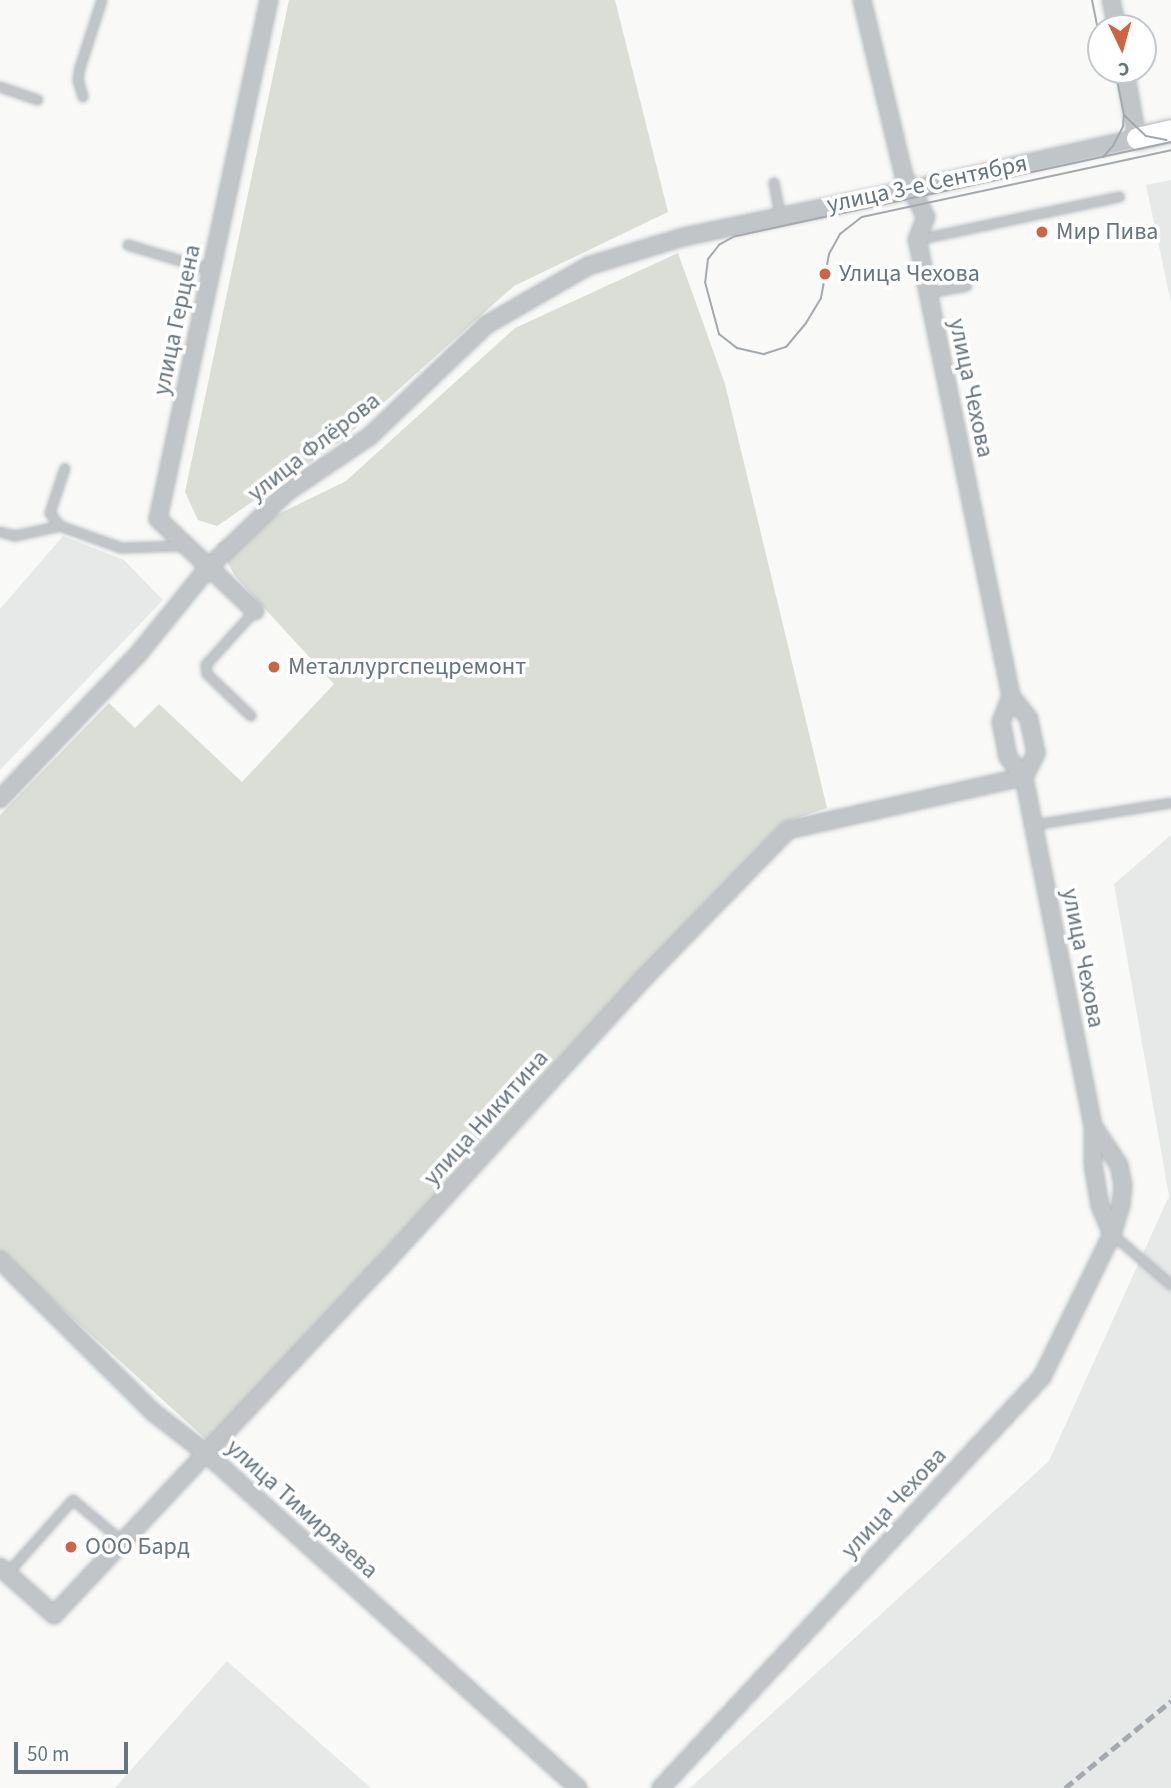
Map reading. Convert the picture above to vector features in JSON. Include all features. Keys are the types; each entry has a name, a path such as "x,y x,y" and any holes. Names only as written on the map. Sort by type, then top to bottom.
{"street":[{"name":"улица Герцена","path":"255,611 207,569 158,519 269,0"},
{"name":"улица Чехова","path":"661,1788 1042,1377 1112,1234 1100,1206 1096,1185 1093,1126 1024,777 1008,757 1001,722 1011,696 917,240 926,217 904,176 862,0"},
{"path":"1127,84 1137,138"},
{"name":"улица 3-е Сентября","path":"683,237 913,189 1171,130"},
{"name":"улица Флёрова","path":"0,799 139,653 207,569 287,492 370,436 485,325 588,266 683,237"},
{"path":"1011,696 1029,719 1036,752 1024,777"},
{"name":"улица Никитина","path":"4,1570 54,1615 207,1454 648,975 788,830 1024,777"},
{"path":"1093,1126 1119,1165 1123,1186 1121,1205 1112,1234"},
{"name":"улица Тимирязева","path":"0,1260 153,1412 207,1454 578,1788"}],"lane":[{"path":"83,97 78,80 80,68 102,0"},
{"path":"0,87 38,100"},
{"path":"774,183 780,215"},
{"path":"917,240 1119,197"},
{"path":"128,245 211,270"},
{"path":"928,293 966,286"},
{"path":"65,468 50,513 60,526 121,548 185,546"},
{"path":"0,532 16,536 60,526"},
{"path":"251,716 207,674 206,665 255,611"},
{"path":"1034,825 1171,803"},
{"path":"1112,1234 1171,1285"},
{"path":"4,1570 73,1500 123,1542"}],"shaded area":[{"path":"289,0 615,0 668,212 514,286 341,441 217,526 198,520 185,492"},
{"path":"1171,180 1171,303 1146,185"},
{"path":"678,253 725,384 827,808 782,823 208,1441 0,1252 0,815 109,703 135,728 159,704 242,782 334,684 235,576 217,544 346,481 515,328"},
{"path":"63,536 124,560 163,600 0,770 0,609"},
{"path":"1171,835 1171,1788 690,1788 1049,1461 1169,1196 1114,884"},
{"path":"227,1661 371,1788 115,1788"}],"tram line":[{"path":"1092,0 1095,14"},
{"path":"1103,157 1113,146 1123,126 1124,115 1118,84"},
{"path":"1124,115 1146,136 1167,140"},
{"path":"1171,142 735,236 719,245 708,259 705,282 719,334 737,348 764,354 786,347 806,323 821,298 829,254 840,234 862,217 1171,150"}],"railway":[{"path":"1065,1788 1171,1701"}],"place":[{"name":"Мир Пива","path":"1042,232"},
{"name":"Улица Чехова","path":"825,274"},
{"name":"Металлургспецремонт","path":"274,667"},
{"name":"ООО Бард","path":"71,1547"}]}
